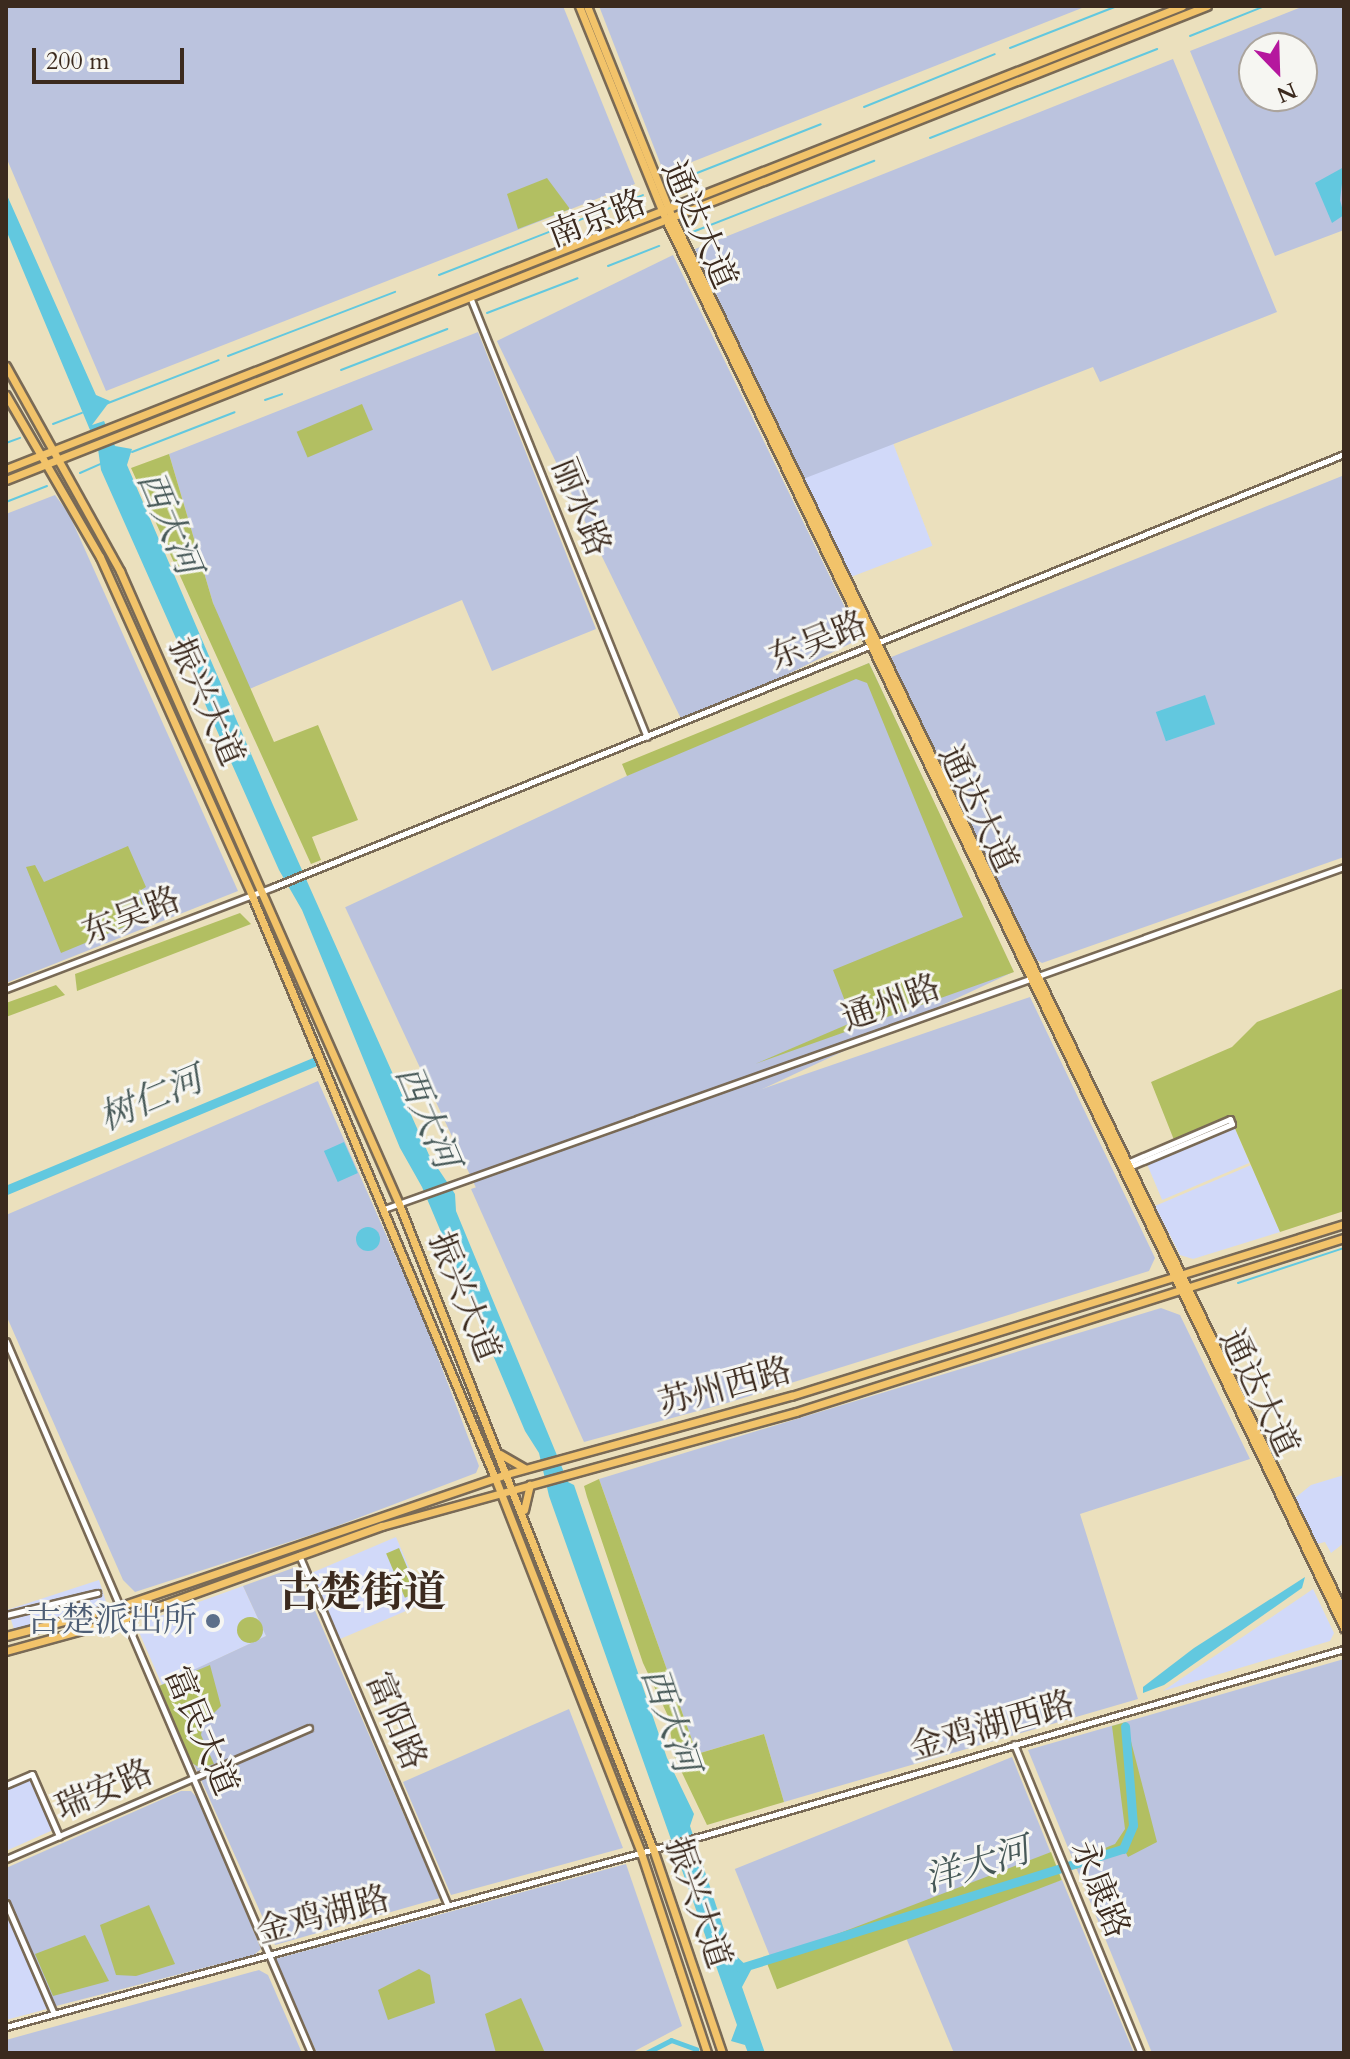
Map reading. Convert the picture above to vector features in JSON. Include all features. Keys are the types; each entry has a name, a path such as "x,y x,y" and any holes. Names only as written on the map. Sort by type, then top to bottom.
{"main road":[{"name":"通达大道","path":"579,6 667,214 1126,1166 1183,1274 1185,1290 1344,1628"},
{"name":"通达大道","path":"587,6 667,214"},
{"name":"南京路","path":"6,480 88,448 119,431 1182,6"},
{"name":"南京路","path":"6,469 54,450 119,431 470,296 667,214 1207,6"},
{"name":"振兴大道","path":"6,366 120,571 264,891 399,1204 653,1849 722,2053"},
{"name":"振兴大道","path":"6,395 100,557 252,896 513,1523 641,1853 707,2053"},
{"name":"通达大道","path":"1126,1166 1174,1277 1185,1290 1344,1613"},
{"name":"苏州西路","path":"6,1636 121,1606 507,1474 791,1396 1344,1224"},
{"name":"苏州西路","path":"6,1651 126,1618 299,1555 470,1502 796,1412 1344,1238"},
{"path":"499,1453 529,1468"},
{"path":"481,1499 478,1484 488,1461"},
{"path":"527,1524 523,1506 533,1484"},
{"path":"470,1502 497,1503 513,1523"}],"street":[{"name":"丽水路","path":"470,296 647,737"},
{"name":"东吴路","path":"6,989 252,896 1344,454"},
{"name":"通州路","path":"384,1209 1344,867"},
{"path":"1126,1166 1230,1119 1232,1124 1191,1138"},
{"name":"富民大道","path":"6,1341 311,2053"},
{"name":"富阳路","path":"299,1555 448,1906"},
{"path":"6,1615 97,1593"},
{"name":"金鸡湖西路","path":"653,1849 1344,1649"},
{"name":"瑞安路","path":"6,1859 309,1728"},
{"name":"永康路","path":"1014,1744 1141,2053"},
{"path":"6,1785 32,1774 59,1836"},
{"name":"金鸡湖路","path":"6,2027 653,1849"},
{"path":"6,1903 54,2014"}],"shaded area":[{"path":"6,6 563,6 635,184 106,391 6,157"},
{"path":"599,6 1087,6 664,173"},
{"path":"1304,6 1344,6 1344,230 1275,256 1190,51 1238,32 1238,112 1318,112 1318,32 1238,32"},
{"path":"1173,59 1277,312 1100,382 1093,367 803,479 695,249"},
{"path":"673,255 860,639 684,725 497,341"},
{"path":"478,332 596,629 492,671 462,600 247,690 213,603 169,454"},
{"path":"893,443 932,546 842,580 802,478"},
{"path":"1342,476 1344,857 1042,963 1035,959 889,658"},
{"path":"55,495 69,514 238,891 6,983 6,514"},
{"path":"869,663 1013,972 489,1216 345,907"},
{"path":"1030,997 1155,1258 1149,1271 727,1403 584,1442 471,1189"},
{"path":"318,1081 423,1318 479,1466 476,1473 329,1529 135,1592 123,1580 6,1315 6,1215"},
{"path":"1234,1126 1250,1163 1162,1200 1147,1163"},
{"path":"1251,1165 1280,1232 1193,1259 1180,1255 1155,1206"},
{"path":"1161,1308 1180,1315 1250,1459 1080,1514 1138,1699 784,1802 764,1734 697,1754 599,1479"},
{"path":"1344,1475 1344,1543 1331,1553 1325,1542 1317,1544 1295,1498 1311,1485"},
{"path":"396,1537 424,1603 339,1639 311,1573"},
{"path":"296,1567 440,1898 275,1945 159,1686 266,1636 243,1586"},
{"path":"99,1580 108,1607 16,1636 8,1610"},
{"path":"243,1586 266,1636 162,1685 139,1632 149,1620"},
{"path":"1313,1589 1334,1633 1330,1641 1163,1691"},
{"path":"1344,1659 1344,2053 1152,2053 1028,1750"},
{"path":"569,1709 623,1848 451,1895 403,1782"},
{"path":"1012,1757 1051,1852 773,1965 735,1869"},
{"path":"30,1780 53,1830 6,1851 6,1790"},
{"path":"181,1791 191,1791 199,1800 261,1949 254,1955 56,2006 6,1895 6,1868"},
{"path":"626,1864 682,2026 631,2053 317,2053 275,1959"},
{"path":"1062,1880 1134,2053 954,2053 902,1928"},
{"path":"6,1912 47,2009 6,2020"},
{"path":"259,1970 268,1975 302,2053 6,2053 6,2040"}],"green space":[{"path":"547,178 570,209 518,229 507,194"},
{"path":"362,404 373,430 308,458 297,432"},
{"path":"169,454 213,603 274,742 318,725 358,820 312,837 321,860 311,864 131,468"},
{"path":"869,663 1014,972 755,1064 853,1022 833,970 963,917 867,683 856,679 627,776 622,764"},
{"path":"128,846 146,887 138,892 148,917 61,953 26,867 35,865 44,882"},
{"path":"240,913 251,924 77,991 75,974"},
{"path":"56,985 65,995 6,1017 6,1003"},
{"path":"1344,988 1344,1211 1280,1232 1230,1117 1174,1140 1151,1082 1232,1047 1257,1022"},
{"path":"599,1479 697,1754 764,1734 784,1802 707,1825 674,1756 668,1716 643,1663 587,1497 584,1486"},
{"path":"399,1548 418,1592 405,1598 386,1553"},
{"path":"250,1617 259,1621 263,1630 259,1639 250,1643 241,1639 237,1630 241,1621"},
{"path":"210,1665 221,1706 203,1724 201,1735 214,1764 200,1768 192,1763 159,1686"},
{"path":"1126,1722 1157,1842 1128,1857 1125,1851 1076,1869 1073,1861 1115,1844 1125,1829 1112,1726"},
{"path":"1051,1852 1062,1880 777,1989 766,1961"},
{"path":"149,1905 175,1964 136,1976 116,1975 100,1925"},
{"path":"85,1935 109,1981 53,1996 35,1954"},
{"path":"419,1969 430,1975 435,2003 388,2020 378,1990"},
{"path":"521,1998 545,2053 496,2053 485,2014"}],"water":[{"path":"1344,167 1340,200 1344,215 1332,223 1315,183"},
{"path":"6,193 96,395 110,401 92,425 104,421 115,446 132,449 127,465 273,805 429,1155 455,1194 456,1211 568,1482 574,1485 667,1758 694,1814 690,1826 731,1951 751,1970 742,1987 765,2053 748,2053 745,2045 731,2041 737,2025 549,1496 539,1453 525,1431 422,1187 400,1148 302,910 279,870 101,470 98,449 6,230"},
{"path":"1205,695 1215,724 1166,741 1156,712"},
{"path":"344,1142 358,1173 338,1182 324,1151"},
{"path":"368,1227 376,1231 380,1239 376,1247 368,1251 360,1247 356,1239 360,1231"},
{"path":"1305,1577 1302,1588 1164,1685 1143,1693 1143,1687 1194,1648"}],"waterway":[{"path":"1010,48 1117,6"},
{"path":"1190,36 1265,6"},
{"path":"930,138 1157,49"},
{"path":"864,107 995,54"},
{"path":"669,184 821,124"},
{"path":"690,233 874,161"},
{"path":"439,275 643,195"},
{"path":"608,266 659,246"},
{"path":"487,313 578,278"},
{"path":"228,356 395,292"},
{"path":"341,370 447,329"},
{"path":"103,405 219,360"},
{"path":"265,400 282,394"},
{"path":"132,452 235,412"},
{"path":"53,424 82,413"},
{"path":"6,443 20,438"},
{"path":"80,473 100,464"},
{"path":"6,502 47,486"},
{"name":"树仁河","path":"6,1190 318,1060"},
{"path":"1238,1283 1344,1248"},
{"name":"洋大河","path":"740,1968 1123,1849 1133,1825 1125,1726"},
{"name":"洋大河","path":"646,2053 671,2040 696,2049"}],"place":[{"name":"古楚派出所","path":"213,1621"}],"district":[{"name":"古楚街道","path":"362,1593"}],"water label":[{"name":"西大河","path":"169,523"},
{"name":"西大河","path":"427,1117"},
{"name":"西大河","path":"670,1720"}]}
